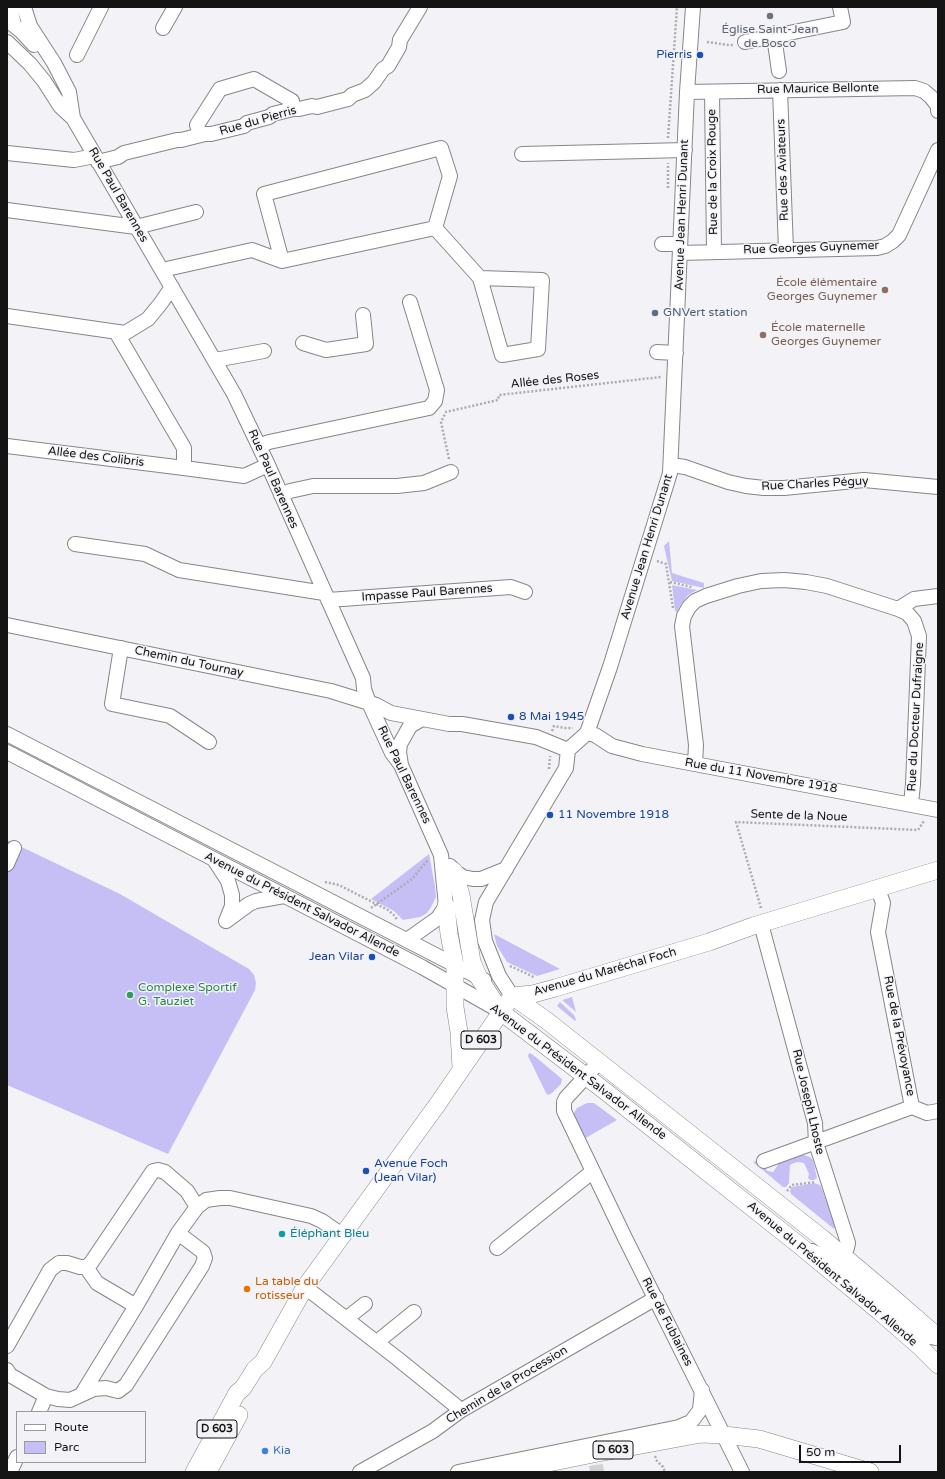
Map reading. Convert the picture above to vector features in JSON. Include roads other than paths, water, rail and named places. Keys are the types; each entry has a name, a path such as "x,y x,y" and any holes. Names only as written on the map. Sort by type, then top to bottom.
{"main road":[{"name":"Avenue du Maréchal Foch","path":"512,996 533,994 555,988 709,942 762,917 878,889 938,870"},
{"path":"454,871 461,895 472,962 479,978 501,1012"},
{"path":"446,906 449,934 455,965 455,1007 459,1032 461,1068"},
{"name":"D 603","path":"194,1472 237,1393 243,1388 255,1369 263,1362 305,1287 437,1105 461,1068 512,996"},
{"name":"Avenue du Président Salvador Allende","path":"512,996 546,1020 593,1069 799,1245 880,1312 919,1346 938,1365"},
{"name":"Avenue du Président Salvador Allende","path":"501,1012 593,1069 793,1227 822,1238 904,1313 938,1338"},
{"path":"919,1346 938,1374"},
{"path":"208,1472 262,1373 263,1362"},
{"name":"D 603","path":"504,1472 594,1460 701,1434 759,1439 870,1472"}],"street":[{"path":"9,27 10,7"},
{"path":"77,55 101,7"},
{"path":"164,28 175,7"},
{"name":"Rue du Pierris","path":"7,153 74,160 118,157 124,153 244,126 247,123 269,117 273,114 293,109 312,106 317,107 348,99 352,95 365,90 374,82 383,69 388,66 399,47 400,40 420,7"},
{"name":"Avenue Jean Henri Dunant","path":"587,733 666,491 671,465 687,92 693,7"},
{"path":"745,42 843,22 840,7"},
{"path":"9,27 25,10"},
{"name":"Rue Paul Barennes","path":"25,10 30,26 54,63 69,92 73,118"},
{"name":"Rue Paul Barennes","path":"9,27 30,39 48,65 64,94 71,102"},
{"path":"774,36 779,71"},
{"name":"Rue Paul Barennes","path":"7,42 30,64 44,81 60,106 73,118 234,394 268,465 363,678 364,689 392,753 401,765 437,855 446,906"},
{"path":"200,135 197,125 220,89 254,80 292,101 293,109"},
{"name":"Rue Maurice Bellonte","path":"687,92 915,88 924,91 931,97 938,106 938,111"},
{"name":"Rue des Aviateurs","path":"780,90 786,250"},
{"name":"Rue de la Croix Rouge","path":"712,92 714,252"},
{"path":"282,261 264,194 441,148 450,176 435,228"},
{"path":"522,154 685,150"},
{"name":"Rue Georges Guynemer","path":"662,244 680,249 714,252 877,248 893,242 899,235 937,154"},
{"path":"7,210 136,227 196,212"},
{"path":"162,270 252,250 282,261 435,228"},
{"path":"435,228 480,278 502,355 538,349 542,280 480,278"},
{"path":"7,316 125,333 148,318 172,287"},
{"path":"259,446 268,442 429,408 435,401 437,390 410,302"},
{"path":"303,343 326,350 366,344 363,315"},
{"path":"116,332 184,448 184,468"},
{"path":"215,360 264,351"},
{"path":"657,352 676,352"},
{"name":"Allée des Colibris","path":"7,446 244,476 268,465"},
{"name":"Rue Charles Péguy","path":"671,465 685,467 728,482 764,488 784,488 864,480 938,487"},
{"path":"281,495 290,491 312,486 397,486 424,483 451,472"},
{"name":"Impasse Paul Barennes","path":"74,544 145,554 179,570 326,596 511,587 525,592"},
{"name":"Rue du Docteur Dufraigne","path":"695,764 696,745 682,626 684,616 689,607 695,601 706,596 738,586 761,581 784,580 806,582 827,586 907,613 914,620 919,636 911,804"},
{"path":"898,610 914,599 938,596"},
{"name":"Chemin du Tournay","path":"7,625 331,692 370,703 391,713 449,724 462,724"},
{"path":"121,648 112,704 170,716 209,742"},
{"path":"363,678 377,696 396,706 450,717 462,724 536,737 568,750"},
{"path":"401,765 399,752 400,744 410,726 422,719"},
{"path":"512,996 498,976 485,941 482,920 486,902 566,768 568,750 587,733"},
{"name":"Rue du 11 Novembre 1918","path":"587,733 595,735 612,746 621,749 938,810"},
{"name":"Avenue du Président Salvador Allende","path":"7,734 455,965 512,996"},
{"name":"Avenue du Président Salvador Allende","path":"7,752 455,985 501,1012"},
{"path":"7,864 14,848"},
{"name":"Rue Paul Barennes","path":"437,855 454,871"},
{"path":"214,860 228,881 232,895 232,906 226,921 249,904 256,901 284,896"},
{"path":"454,871 463,877 481,879 506,869"},
{"name":"Rue de la Prévoyance","path":"764,1162 912,1107 878,932 883,903 878,889"},
{"path":"406,940 438,918 446,906"},
{"name":"Rue Joseph Lhoste","path":"762,917 815,1123 816,1143 848,1243 847,1248 842,1255"},
{"name":"Rue de Fublaines","path":"593,1069 566,1098 564,1102 564,1111 592,1172 742,1472"},
{"path":"912,1107 927,1113 938,1111"},
{"path":"7,1346 50,1270 59,1263 86,1267 91,1263 153,1172 158,1170 165,1172 201,1203"},
{"path":"497,1248 592,1172"},
{"path":"82,1394 136,1306 178,1233 201,1203 220,1198 230,1198 311,1216 322,1221 342,1235"},
{"path":"7,1370 10,1375 46,1396 58,1399 70,1400 94,1389 106,1388 118,1391 126,1385 202,1266 205,1258 203,1252 178,1233"},
{"path":"799,1245 836,1262 904,1313"},
{"path":"86,1267 97,1283 136,1306"},
{"path":"305,1287 347,1318 456,1406 460,1411"},
{"name":"Chemin de la Procession","path":"360,1472 432,1431 460,1411 656,1298"},
{"path":"347,1318 365,1304"},
{"path":"377,1342 414,1312"},
{"path":"458,1472 679,1427 691,1422 700,1410 702,1390"},
{"path":"39,1411 46,1396"},
{"path":"10,1472 16,1459"}],"tunnel":[{"path":"596,1465 597,1472"}],"place":[{"name":"Église Saint-Jean de Bosco","path":"770,16"},
{"name":"Pierris","path":"700,55"},
{"name":"École élémentaire Georges Guynemer","path":"885,290"},
{"name":"GNVert station","path":"655,313"},
{"name":"École maternelle Georges Guynemer","path":"763,335"},
{"name":"8 Mai 1945","path":"511,717"},
{"name":"11 Novembre 1918","path":"550,815"},
{"name":"Jean Vilar","path":"372,957"},
{"name":"Complexe Sportif G. Tauziet","path":"130,995"},
{"name":"Avenue Foch (Jean Vilar)","path":"366,1171"},
{"name":"Éléphant Bleu","path":"282,1234"},
{"name":"La table du rotisseur","path":"247,1289"},
{"name":"Kia","path":"265,1451"}]}
